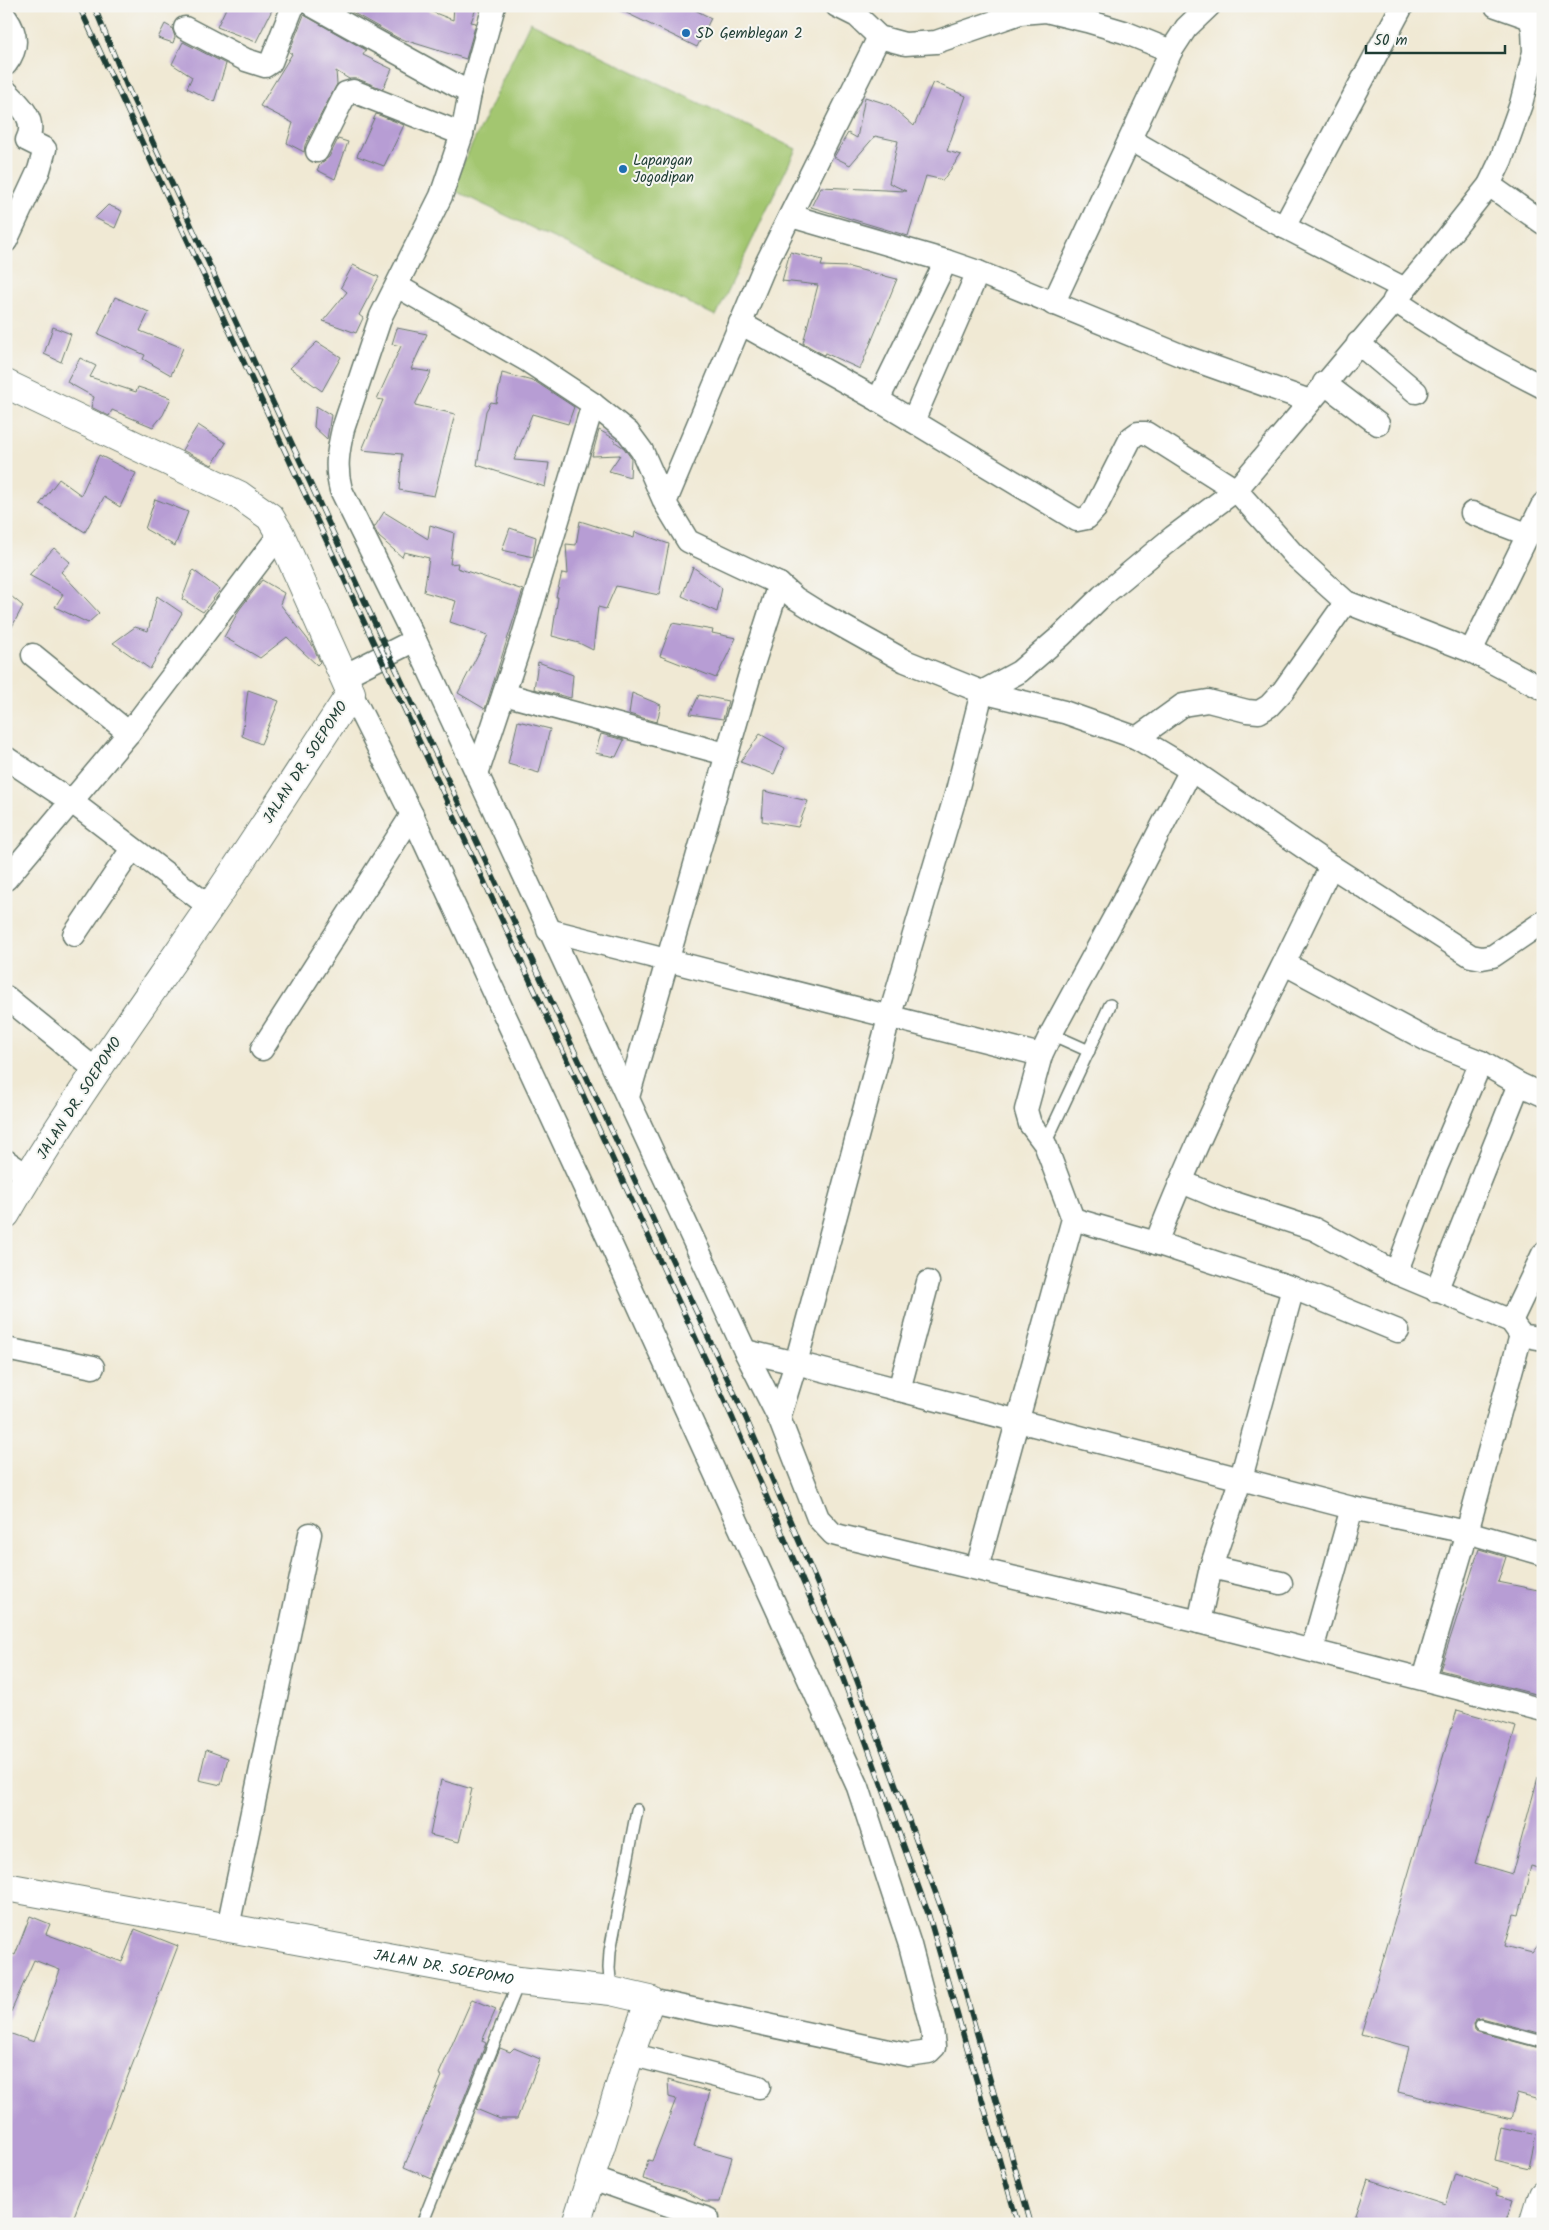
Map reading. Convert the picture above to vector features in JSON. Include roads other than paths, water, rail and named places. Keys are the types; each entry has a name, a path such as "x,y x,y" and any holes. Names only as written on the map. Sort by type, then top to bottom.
{"street":[{"path":"185,28 246,60 265,66 271,62 292,6"},
{"path":"313,6 470,93"},
{"path":"494,6 470,93 462,134 434,213 382,316 344,429 338,454 336,474 341,490 415,640 745,1351 779,1418 818,1518 833,1534 1312,1650 1370,1667 1424,1678 1543,1710"},
{"path":"837,6 858,11 879,37 905,44 936,42 1020,13 1046,11 1115,29 1171,51"},
{"path":"1053,304 1171,51 1186,28 1209,6"},
{"path":"1284,227 1402,6"},
{"path":"779,1418 796,1363 890,1018 957,791 982,692 1019,672 1102,596 1173,537 1236,490 1489,185 1521,104 1534,52 1533,12 1496,6"},
{"path":"6,18 14,29 16,39 10,59 6,64"},
{"path":"665,503 763,270 879,37"},
{"path":"6,90 25,110 30,131 16,138"},
{"path":"317,151 346,93 353,91 462,134"},
{"path":"7,239 39,170 46,149 16,138"},
{"path":"1131,140 1400,294 1441,332 1488,360 1543,387"},
{"path":"1489,185 1543,223"},
{"path":"791,216 978,272 1180,355 1310,402"},
{"path":"878,400 946,261"},
{"path":"914,421 978,272"},
{"path":"397,286 528,360 593,404 628,432 642,451 665,503 688,541 779,584 795,598 819,613 905,662 982,692 1064,712 1137,738 1191,770 1331,866 1471,956 1482,958 1493,956 1543,922"},
{"path":"740,323 914,421 1077,520 1087,518 1095,509 1131,438 1138,434 1146,433 1236,490 1294,555 1346,602 1471,651 1543,689"},
{"path":"1358,343 1416,392"},
{"path":"1324,383 1378,424"},
{"path":"6,384 239,495 270,517 280,534 347,684 412,815 608,1238 858,1787 910,1945 932,2029 934,2047 928,2052 908,2055 650,2000 630,2054 576,2224"},
{"path":"477,774 504,694 593,404"},
{"path":"1471,651 1543,504"},
{"path":"1472,513 1529,535"},
{"path":"6,879 129,733 280,534"},
{"path":"628,1096 758,645 779,584"},
{"path":"1137,738 1184,705 1190,703 1208,701 1247,712 1259,712 1269,706 1283,691 1346,602"},
{"path":"347,684 415,640"},
{"path":"33,655 129,733"},
{"name":"JALAN DR. SOEPOMO","path":"6,1214 17,1168 96,1070 210,907 347,684"},
{"path":"504,694 726,754"},
{"path":"6,758 72,802 210,907"},
{"path":"977,1568 1073,1219 1045,1144 1030,1124 1026,1110 1041,1055 1051,1034 1126,896 1191,770"},
{"path":"262,1049 412,815"},
{"path":"74,935 132,849"},
{"path":"1156,1242 1168,1210 1224,1089 1331,866"},
{"path":"548,930 1041,1055"},
{"path":"1285,964 1431,1042 1481,1062 1543,1096"},
{"path":"6,996 96,1070"},
{"path":"1396,1273 1435,1170 1481,1062"},
{"path":"1436,1291 1519,1084"},
{"path":"1182,1182 1225,1200 1314,1229 1396,1273 1525,1332"},
{"path":"1073,1219 1156,1242 1293,1288 1398,1331"},
{"path":"1424,1678 1525,1332 1543,1254"},
{"path":"899,1390 928,1282"},
{"path":"1199,1622 1211,1567 1241,1478 1293,1288"},
{"path":"6,1349 93,1367"},
{"path":"745,1351 1352,1508 1467,1532 1543,1554"},
{"path":"1312,1650 1352,1508"},
{"path":"228,1927 310,1534"},
{"path":"1211,1567 1281,1583"},
{"name":"JALAN DR. SOEPOMO","path":"6,1886 519,1981 611,1991 650,2000"},
{"path":"630,2054 759,2087"},
{"path":"590,2177 708,2218"},
{"path":"1534,2224 1543,2194"}],"lane":[{"path":"1045,1144 1110,1005"},
{"path":"1051,1034 1089,1051"},
{"path":"611,1991 610,1951 637,1810"},
{"path":"422,2224 519,1981"},
{"path":"1480,2024 1543,2042"}],"railway":[{"path":"79,6 733,1419 833,1651 928,1913 1018,2224"},
{"path":"94,6 126,84 389,654 745,1416 845,1648 942,1910 1031,2224"}],"place":[{"name":"SD Gemblegan 2","path":"686,33"},
{"name":"Lapangan Jogodipan","path":"623,169"}]}
